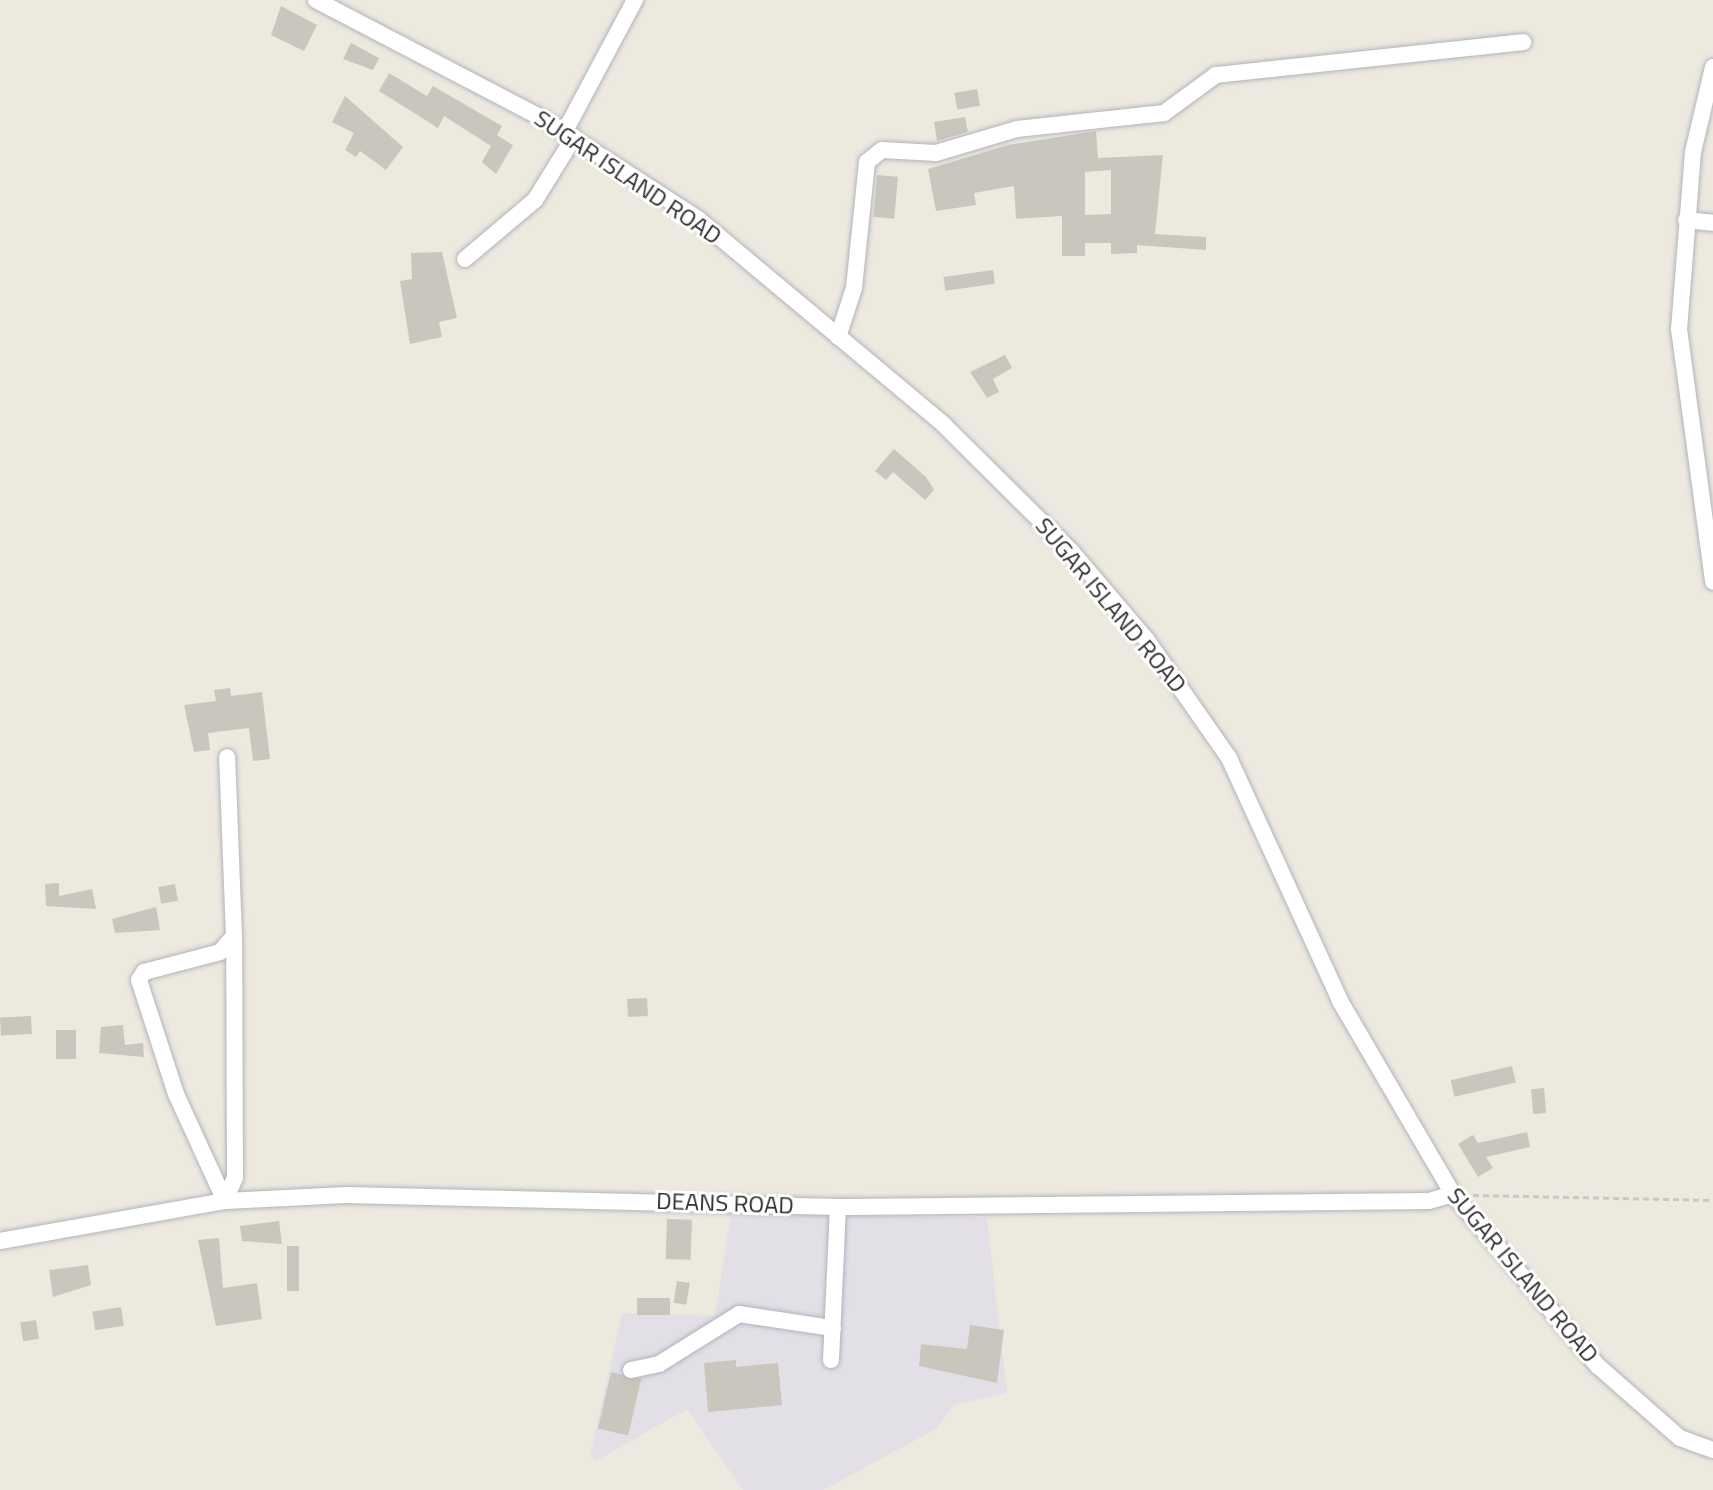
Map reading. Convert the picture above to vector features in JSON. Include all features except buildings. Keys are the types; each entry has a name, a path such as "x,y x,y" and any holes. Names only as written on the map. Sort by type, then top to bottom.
{"street":[{"name":"SUGAR ISLAND ROAD","path":"316,0 570,134 698,219 944,425 1071,551 1184,690 1271,838 1385,1088 1453,1194 1598,1366 1680,1438 1713,1450"},
{"path":"465,259 535,200 635,0"},
{"path":"838,337 854,288 867,162 882,150 936,153 1017,129 1164,113 1216,75 1523,42"},
{"path":"1713,67 1686,220 1679,329 1713,582"},
{"path":"1686,220 1713,223"},
{"path":"225,1201 235,1178 234,936 227,757"},
{"path":"225,1201 176,1094 139,980 144,972 220,952 234,936"},
{"name":"DEANS ROAD","path":"0,1241 225,1201 347,1195 838,1207 1429,1201 1453,1194"},
{"path":"831,1360 838,1207"},
{"path":"631,1370 659,1364 739,1314 833,1328"}],"path":[{"path":"1453,1194 1713,1200"}],"shaded area":[{"path":"731,1213 987,1218 1007,1393 954,1405 936,1429 823,1490 743,1490 687,1409 596,1461 590,1456 622,1313 715,1316"}]}
